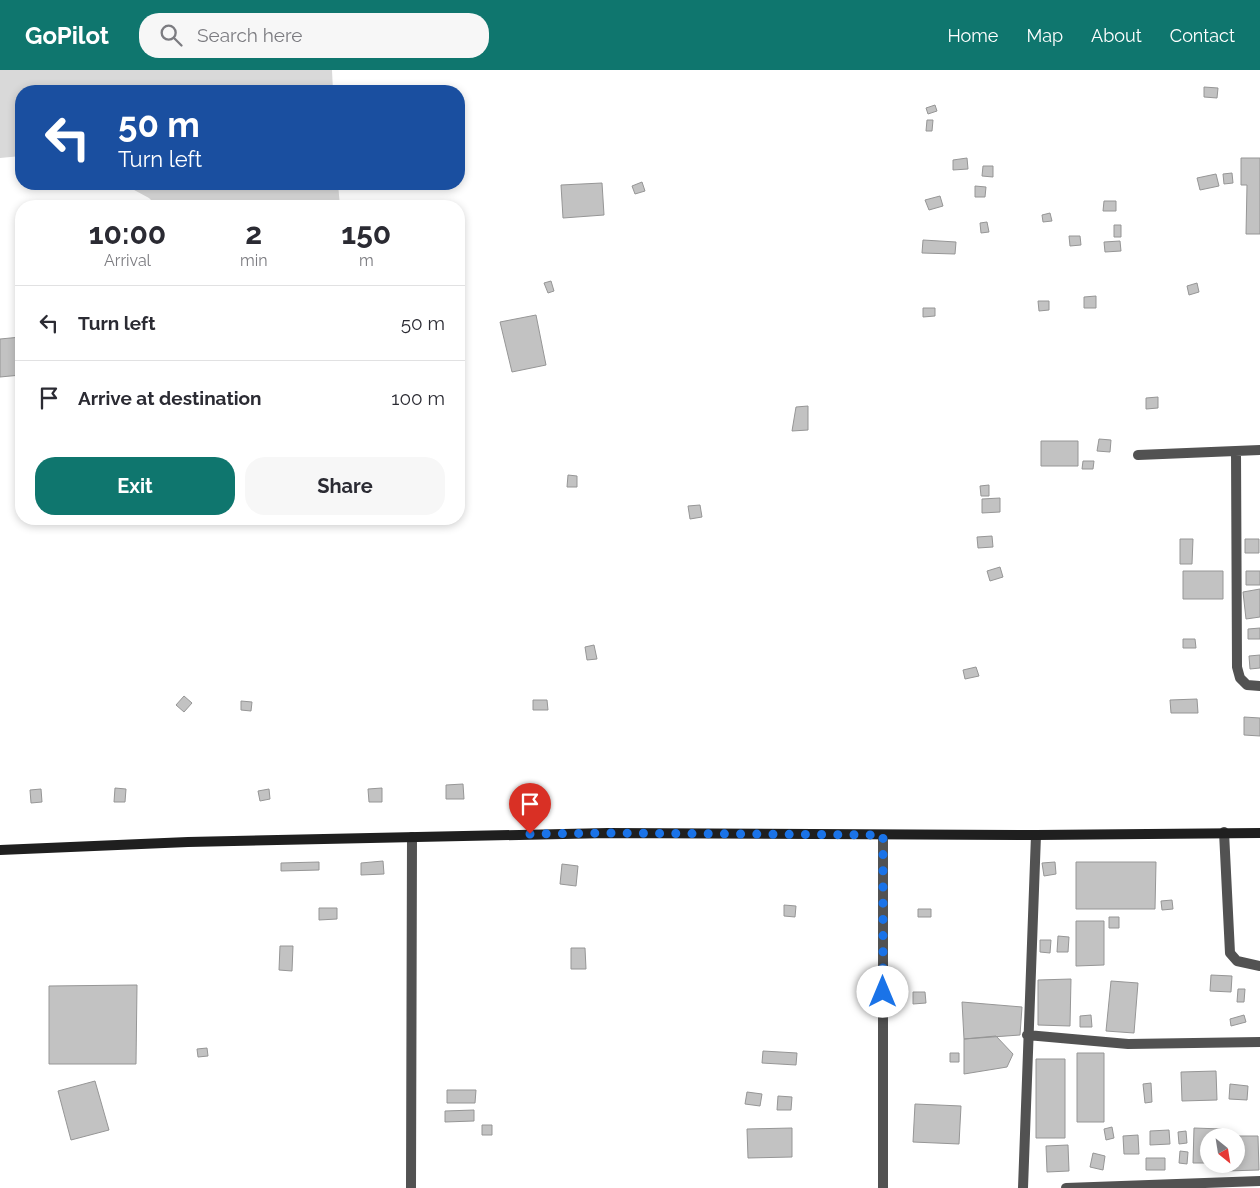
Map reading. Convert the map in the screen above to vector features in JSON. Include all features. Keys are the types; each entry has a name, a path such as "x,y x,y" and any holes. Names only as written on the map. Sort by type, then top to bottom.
{"street":[{"path":"1138,455 1260,450"},
{"path":"1236,451 1237,667 1240,678 1247,685 1260,686"},
{"path":"1224,832 1230,952 1237,961 1260,966"},
{"path":"0,850 608,833 1036,835 1260,833"},
{"path":"883,835 883,1188"},
{"path":"1023,1188 1036,835"},
{"path":"411,1188 412,837"},
{"path":"1028,1036 1128,1044 1260,1042"},
{"path":"1066,1188 1260,1181"}],"shaded area":[{"path":"0,70 332,70 333,85 15,85 15,157 0,158"},
{"path":"134,190 339,190 339,200 151,200"}],"building":[{"path":"1204,87 1218,88 1217,98 1204,97"},
{"path":"935,105 937,111 928,114 926,108"},
{"path":"927,120 933,120 932,131 926,131"},
{"path":"967,158 968,169 953,170 953,160"},
{"path":"1241,158 1260,158 1260,234 1246,234 1247,185 1241,185"},
{"path":"983,166 993,166 993,177 982,176"},
{"path":"1232,173 1233,183 1224,184 1223,174"},
{"path":"1216,174 1219,186 1200,190 1197,178"},
{"path":"642,182 645,191 635,194 632,186"},
{"path":"602,183 604,215 563,218 561,185"},
{"path":"975,186 986,187 985,197 975,197"},
{"path":"940,196 943,206 929,210 925,200"},
{"path":"1104,201 1116,201 1116,211 1103,211"},
{"path":"1050,213 1052,221 1043,222 1042,215"},
{"path":"987,222 989,232 981,233 980,223"},
{"path":"1114,225 1121,225 1121,237 1114,237"},
{"path":"1069,236 1080,236 1081,245 1070,246"},
{"path":"923,240 956,242 955,254 922,253"},
{"path":"1120,241 1121,251 1105,252 1104,242"},
{"path":"551,281 554,291 548,293 544,283"},
{"path":"1197,283 1199,292 1189,295 1187,286"},
{"path":"1096,296 1096,308 1084,308 1084,297"},
{"path":"1038,301 1049,301 1049,310 1039,311"},
{"path":"923,308 935,308 935,316 923,317"},
{"path":"536,315 546,365 512,372 500,322"},
{"path":"15,338 15,376 0,377 0,339"},
{"path":"1158,397 1158,408 1146,409 1146,398"},
{"path":"808,406 808,430 792,431 796,407"},
{"path":"1099,439 1111,440 1110,452 1097,451"},
{"path":"1041,441 1078,441 1078,466 1041,466"},
{"path":"1083,461 1094,461 1093,469 1082,469"},
{"path":"568,475 577,476 577,487 567,487"},
{"path":"989,485 989,496 981,496 980,486"},
{"path":"1000,498 1000,512 982,513 982,499"},
{"path":"700,505 702,517 690,519 688,506"},
{"path":"992,536 993,547 978,548 977,537"},
{"path":"1180,539 1193,539 1192,564 1180,564"},
{"path":"1245,539 1259,539 1259,553 1245,553"},
{"path":"1000,567 1003,577 990,581 987,571"},
{"path":"1183,571 1223,571 1223,599 1183,599"},
{"path":"1246,571 1260,571 1260,585 1246,585"},
{"path":"1260,589 1260,617 1246,619 1243,592"},
{"path":"1260,628 1260,639 1248,639 1248,629"},
{"path":"1183,639 1195,639 1196,648 1183,648"},
{"path":"594,645 597,659 587,660 585,647"},
{"path":"1260,655 1260,668 1250,669 1249,656"},
{"path":"976,667 979,676 965,679 963,670"},
{"path":"184,696 192,703 184,712 176,705"},
{"path":"1197,699 1198,713 1171,713 1170,700"},
{"path":"533,700 547,700 548,710 533,710"},
{"path":"241,701 252,702 251,711 241,710"},
{"path":"1244,717 1260,718 1260,736 1244,735"},
{"path":"463,784 464,799 446,799 446,785"},
{"path":"115,788 126,789 125,802 114,802"},
{"path":"382,788 382,802 369,802 368,789"},
{"path":"41,789 42,802 31,803 30,790"},
{"path":"269,789 270,799 260,801 258,791"},
{"path":"383,861 384,874 361,875 361,863"},
{"path":"319,862 319,870 281,871 281,863"},
{"path":"1055,862 1056,874 1044,876 1042,863"},
{"path":"1076,862 1156,862 1155,909 1076,909"},
{"path":"562,864 578,866 576,886 560,884"},
{"path":"1172,900 1173,909 1162,910 1161,901"},
{"path":"784,905 796,906 795,917 784,916"},
{"path":"319,908 337,908 337,919 319,920"},
{"path":"918,909 931,909 931,917 918,917"},
{"path":"1109,917 1119,917 1119,928 1109,928"},
{"path":"1076,921 1104,921 1104,965 1076,966"},
{"path":"1058,936 1069,937 1068,952 1057,952"},
{"path":"1040,940 1051,940 1050,953 1040,952"},
{"path":"280,946 293,946 292,971 279,970"},
{"path":"571,948 585,948 586,969 571,969"},
{"path":"1211,975 1232,976 1231,992 1210,991"},
{"path":"1071,979 1070,1026 1038,1025 1038,980"},
{"path":"1111,981 1138,983 1134,1033 1106,1031"},
{"path":"137,985 136,1064 49,1064 49,986"},
{"path":"1238,989 1245,989 1244,1002 1237,1002"},
{"path":"913,992 925,992 926,1003 913,1004"},
{"path":"962,1002 1022,1007 1020,1035 964,1039"},
{"path":"1091,1015 1092,1027 1080,1027 1080,1016"},
{"path":"1244,1015 1246,1022 1231,1026 1230,1019"},
{"path":"996,1036 1013,1054 1007,1067 964,1074 964,1039"},
{"path":"207,1048 208,1056 198,1057 197,1049"},
{"path":"763,1051 797,1053 796,1065 762,1063"},
{"path":"950,1053 959,1053 959,1062 950,1062"},
{"path":"1077,1053 1104,1053 1104,1122 1077,1122"},
{"path":"1036,1059 1065,1059 1065,1138 1036,1138"},
{"path":"1216,1071 1217,1100 1182,1101 1181,1072"},
{"path":"95,1081 109,1130 71,1140 58,1091"},
{"path":"1151,1083 1152,1102 1145,1103 1143,1084"},
{"path":"1230,1084 1248,1086 1247,1100 1229,1099"},
{"path":"447,1090 476,1090 475,1103 447,1103"},
{"path":"747,1092 762,1094 760,1106 745,1104"},
{"path":"778,1096 792,1097 791,1110 777,1110"},
{"path":"915,1104 961,1106 959,1144 913,1142"},
{"path":"474,1110 474,1121 445,1122 445,1111"},
{"path":"482,1125 492,1125 492,1135 482,1135"},
{"path":"1112,1127 1114,1138 1106,1140 1104,1129"},
{"path":"792,1128 792,1157 748,1158 747,1129"},
{"path":"1194,1128 1200,1128 1200,1163 1193,1163"},
{"path":"1169,1130 1170,1144 1150,1145 1150,1131"},
{"path":"1186,1131 1187,1143 1179,1144 1178,1132"},
{"path":"1138,1135 1139,1154 1124,1154 1123,1136"},
{"path":"1245,1136 1258,1136 1259,1170 1245,1170"},
{"path":"1068,1145 1069,1171 1047,1172 1046,1146"},
{"path":"1180,1151 1188,1152 1187,1164 1179,1163"},
{"path":"1093,1153 1105,1156 1103,1170 1090,1167"},
{"path":"1146,1158 1165,1158 1165,1170 1146,1170"}],"route":[{"path":"530,834 883,835 883,992"}]}
